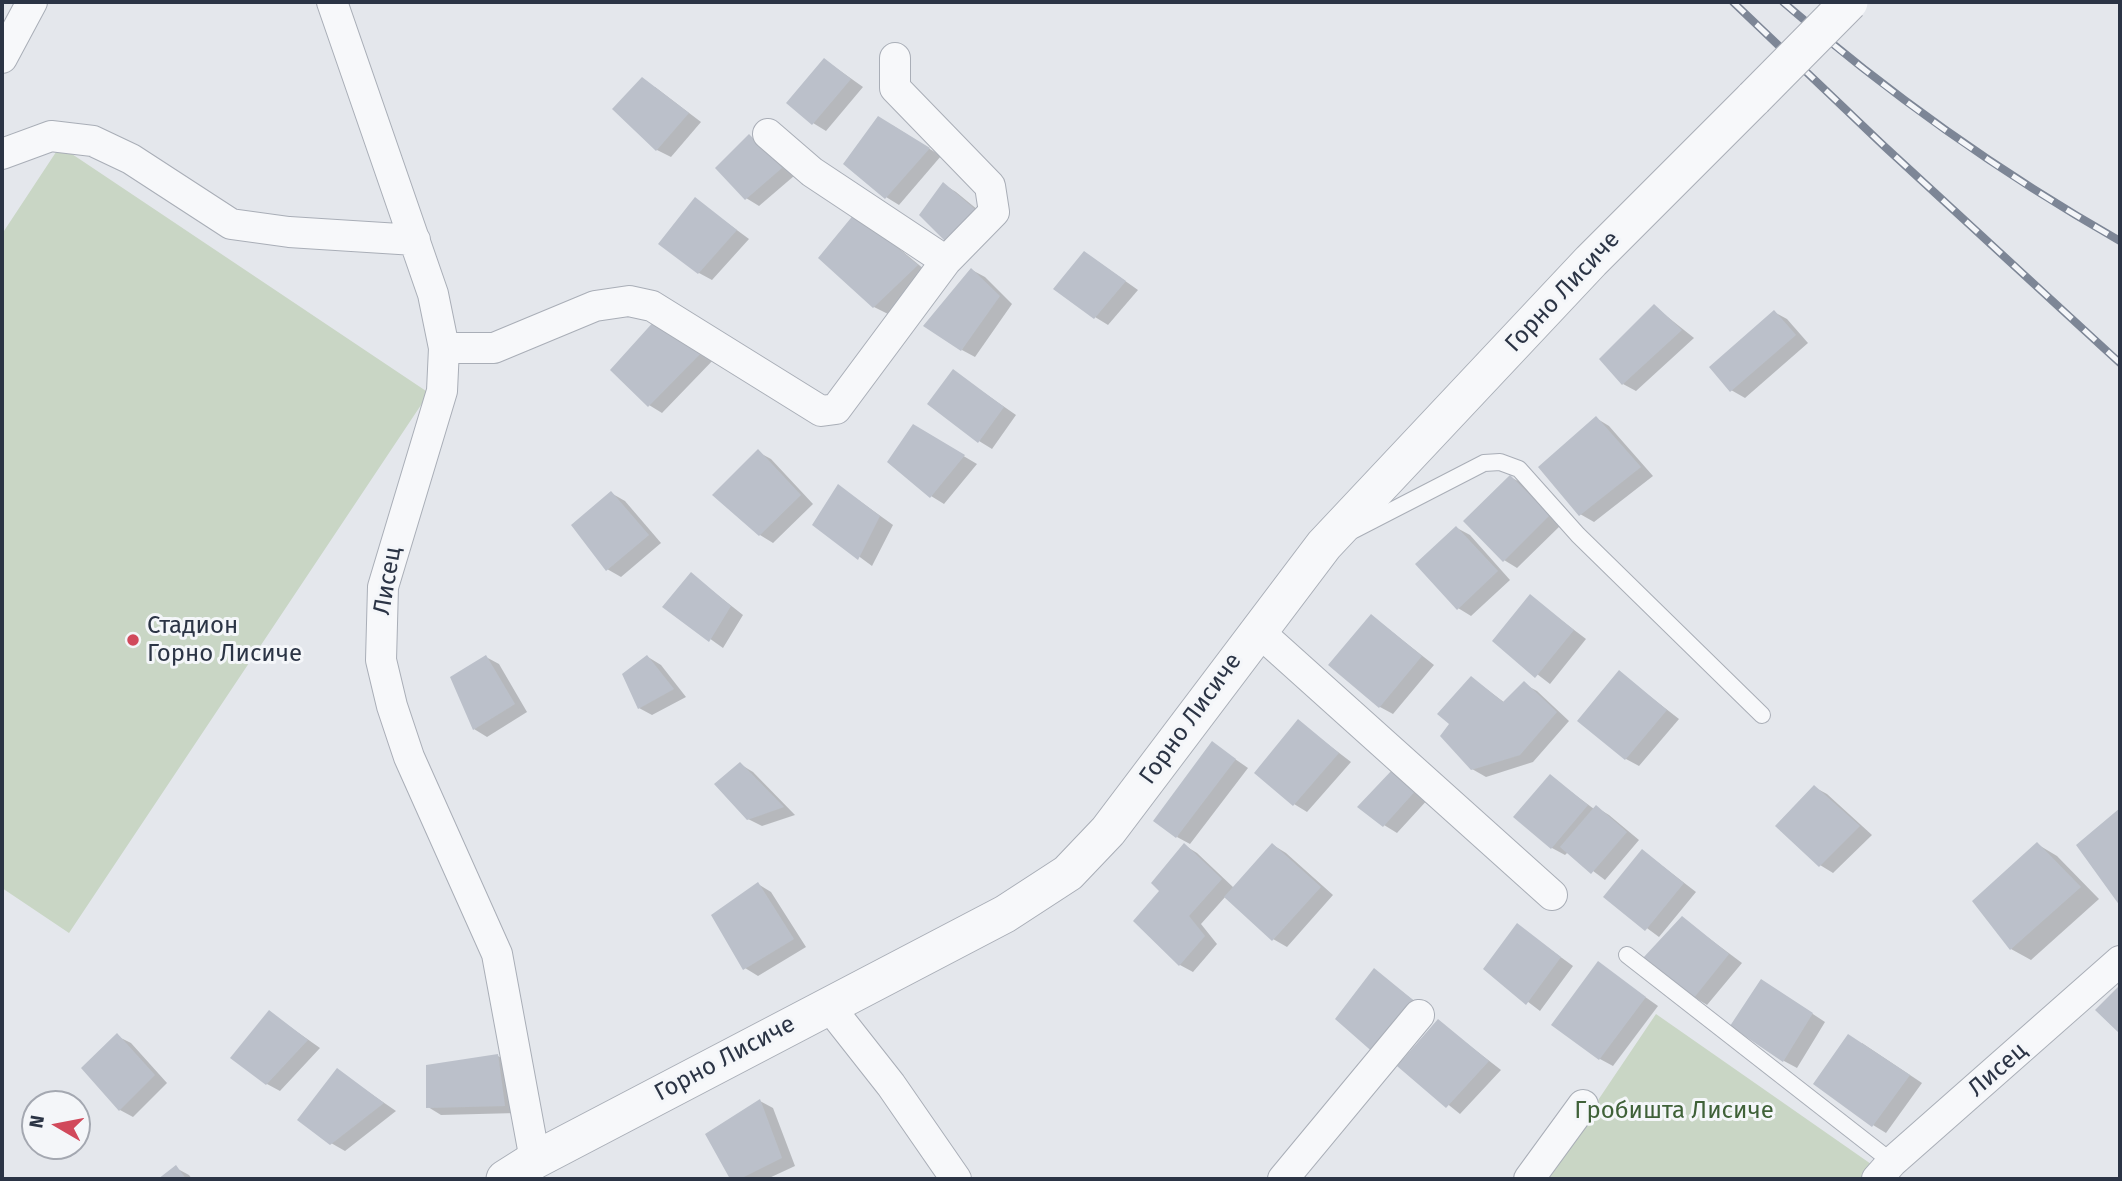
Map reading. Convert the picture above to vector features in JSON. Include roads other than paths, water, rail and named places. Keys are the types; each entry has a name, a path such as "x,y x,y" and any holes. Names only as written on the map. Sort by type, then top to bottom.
{"street":[{"path":"2,58 32,2"},
{"name":"Лисец","path":"331,2 433,293 444,348 442,391 383,587 381,660 391,706 409,757 497,954 535,1160"},
{"name":"Горно Лисиче","path":"505,1179 535,1160 1005,914 1068,873 1108,831 1257,630 1324,545 1438,427 1591,261 1849,2"},
{"path":"444,348 494,348 595,306 629,301 652,306 821,411 836,409 946,261 995,212 990,186 895,88 895,58"},
{"path":"768,134 812,172 946,261"},
{"path":"2,155 51,136 93,141 131,159 231,224 289,232 415,240"},
{"path":"1257,630 1552,895"},
{"name":"Лисец","path":"1885,1170 2120,961"},
{"path":"828,1005 891,1085 956,1179"},
{"path":"1283,1179 1419,1015"},
{"path":"1529,1179 1583,1105"}],"lane":[{"path":"1324,545 1484,463 1500,462 1519,469 1578,535 1762,715"},
{"path":"1628,955 1885,1170"}],"railway":[{"path":"1733,2 1884,146 2120,363"},
{"path":"1783,2 1863,69 1946,130 2030,187 2120,241"}],"place":[{"name":"Стадион Горно Лисиче","path":"133,640"}],"park label":[{"name":"Гробишта Лисиче","path":"1674,1111"}]}
